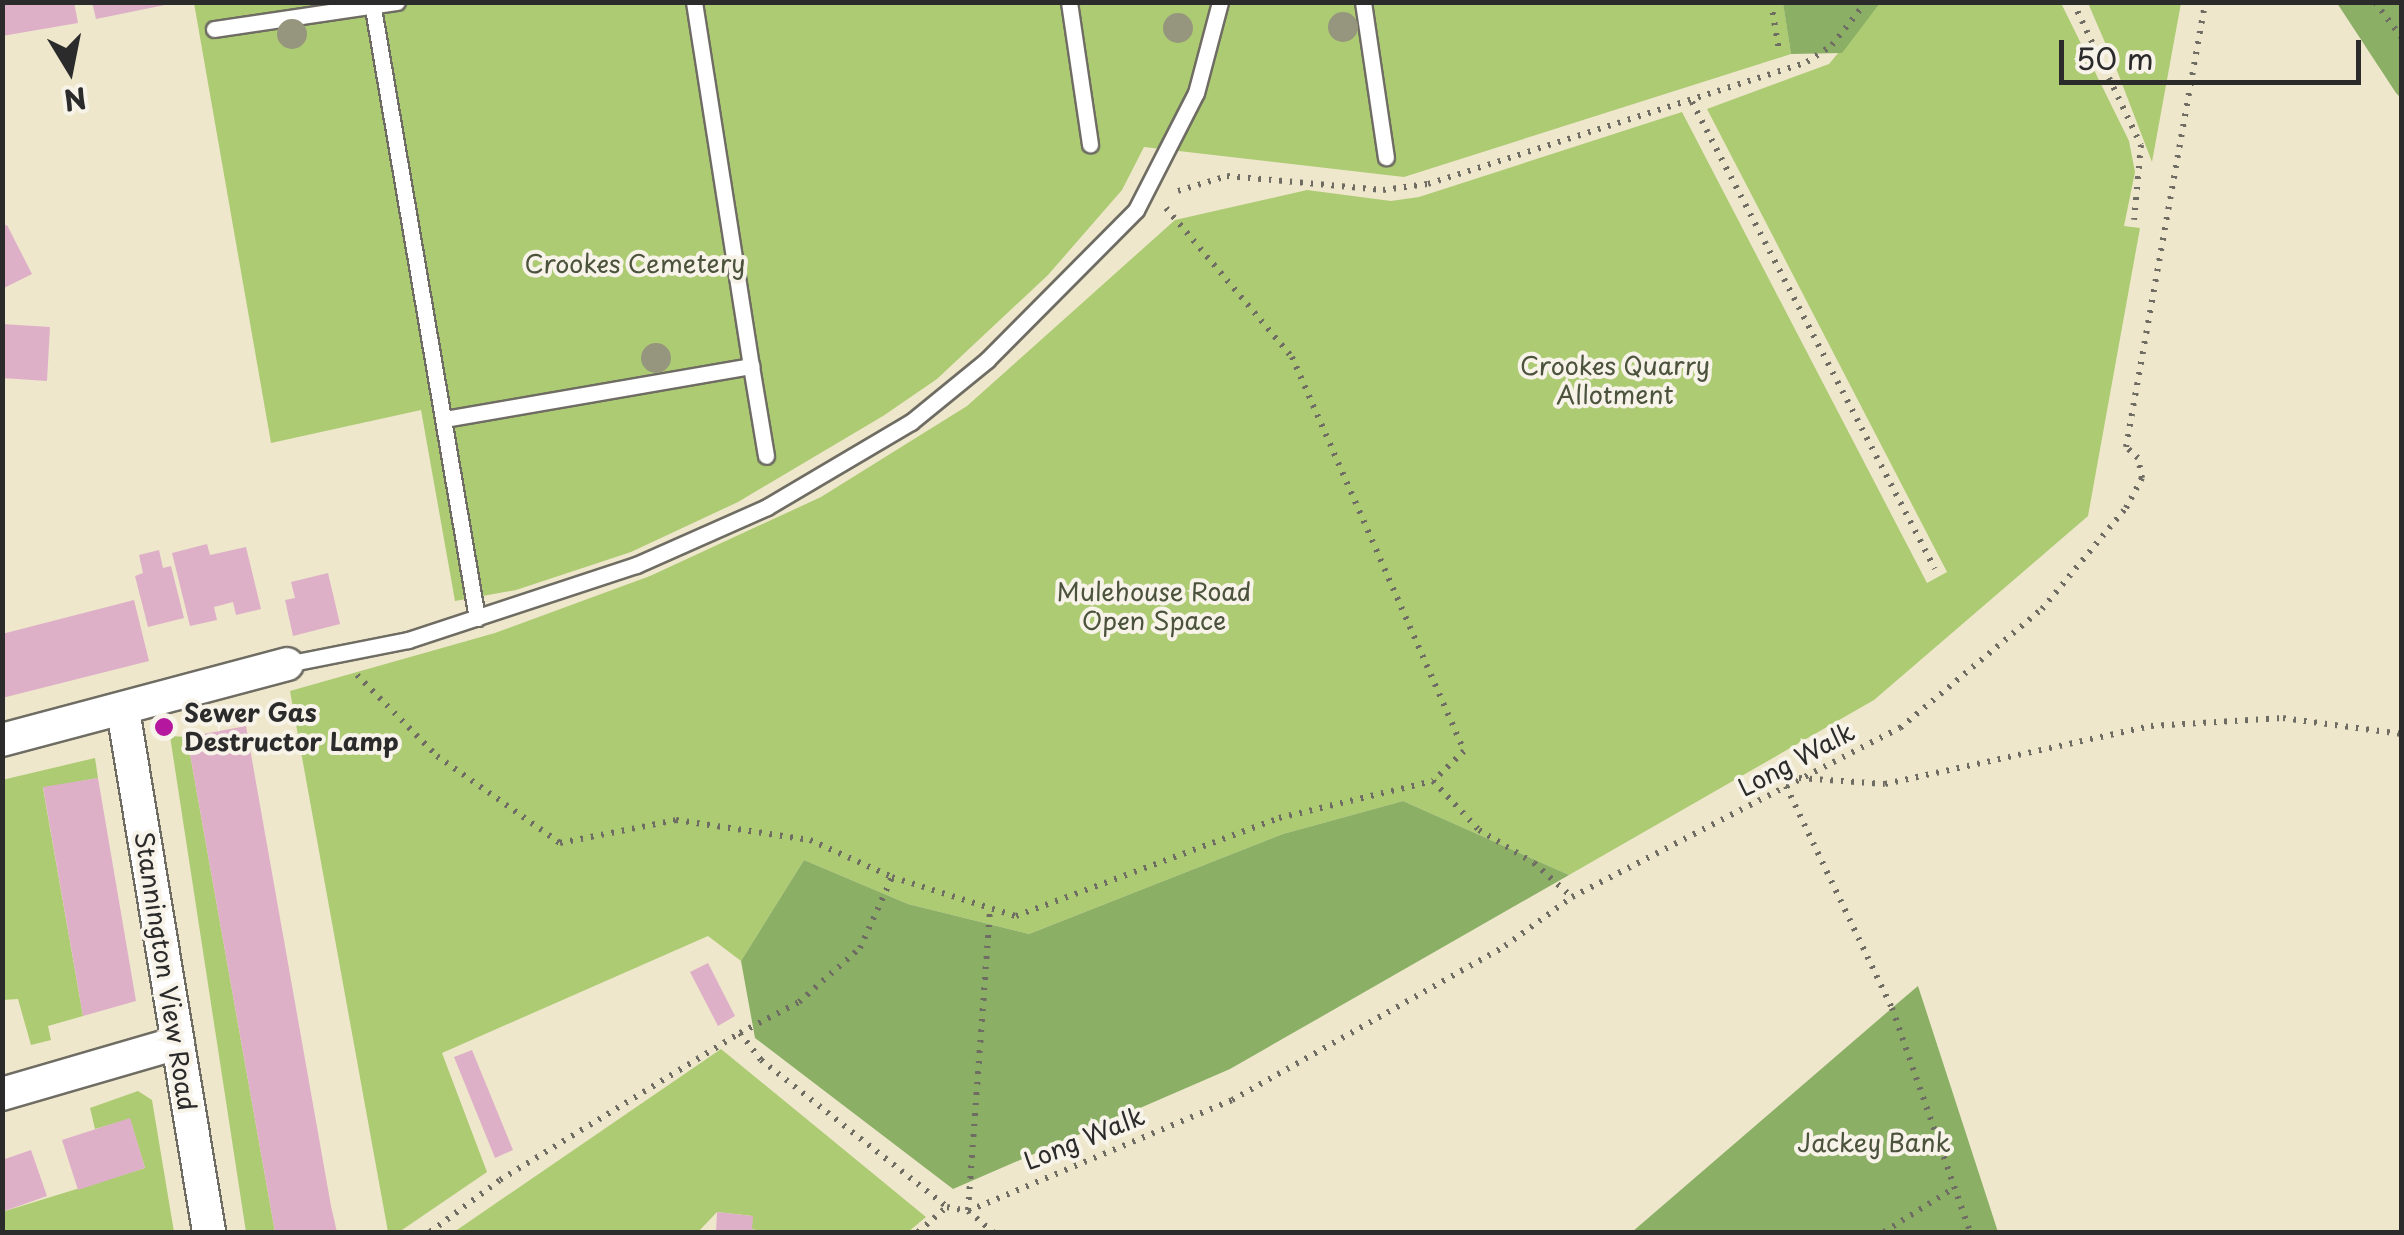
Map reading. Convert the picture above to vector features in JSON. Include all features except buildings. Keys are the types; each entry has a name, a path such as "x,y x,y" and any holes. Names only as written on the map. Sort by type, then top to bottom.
{"street":[{"path":"2,740 288,664"},
{"name":"Stannington View Road","path":"123,710 208,1232"},
{"path":"2,1094 178,1044"}],"lane":[{"path":"214,30 396,2"},
{"path":"694,2 766,456"},
{"path":"1069,2 1090,144"},
{"path":"288,664 346,658 636,565 767,507 874,447 948,394 1136,210 1196,93 1220,2"},
{"path":"1362,2 1386,157"},
{"path":"372,4 477,618"},
{"path":"444,419 751,366"}],"path":[{"path":"1771,2 1779,51"},
{"path":"2073,2 2141,145 2134,220"},
{"name":"Long Walk","path":"968,1211 1232,1100 1505,946 1572,897 1900,728 2042,608 2126,508 2142,478 2138,458 2126,448 2205,2"},
{"path":"2375,2 2402,38"},
{"path":"346,658 367,691 436,756 560,843 676,820 810,840 892,877 1016,916 1279,818 1433,781 1464,751 1292,356 1159,199 1227,176 1411,188 1692,102 1807,62 1832,45 1862,5"},
{"path":"1692,102 1935,569"},
{"path":"1798,778 1885,784 2151,726 2283,718 2402,734"},
{"path":"1433,781 1479,830 1534,863 1572,897"},
{"path":"1786,786 1892,1008 1970,1232"},
{"path":"430,1232 500,1180 740,1032 799,1002 860,948 892,877"},
{"path":"968,1211 990,910"},
{"path":"740,1032 760,1060 948,1206 968,1211 993,1232"},
{"path":"1884,1232 1954,1188"},
{"path":"918,1232 948,1206"}],"green space":[{"name":"Crookes Cemetery","path":"1783,2 1791,54 1404,177 1144,147 1122,190 1048,275 937,379 883,416 738,502 631,552 516,590 455,601 421,410 271,443 194,3"},
{"path":"1783,2 1880,3 1842,53 1791,54"},
{"path":"1880,3 2061,3 2129,141 2135,172 2124,226 2140,228 2088,516 1874,700 1569,875 1403,801 1283,834 1029,934 908,904 804,860 741,961 708,936 442,1053 487,1172 399,1232 388,1232 290,691 495,633 650,576 821,497 967,406 1175,220 1307,190 1391,201 1419,197 1682,112 1927,583 1947,572 1707,109 1829,64"},
{"path":"2088,3 2181,3 2152,162 2116,68"},
{"path":"2337,3 2401,3 2401,98 2396,93"},
{"path":"170,736 187,737 275,1232 246,1232"},
{"path":"95,758 98,778 43,788 83,1016 48,1026 51,1040 31,1045 18,999 3,1000 2,780"},
{"path":"1403,801 1569,875 1230,1069 953,1189 755,1038 741,961 804,860 908,904 1029,934 1283,834"},
{"name":"Jackey Bank","path":"1918,986 1998,1232 1632,1232 1892,1008"},
{"path":"721,1049 926,1217 908,1232 764,1232 752,1229 752,1216 717,1212 698,1232 454,1232"},
{"path":"138,1091 152,1100 174,1232 3,1232 2,1212 145,1168 130,1119 95,1129 90,1108"}],"place":[{"name":"Sewer Gas Destructor Lamp","path":"164,727"}],"park label":[{"name":"Crookes Quarry Allotment","path":"1615,380"},
{"name":"Mulehouse Road Open Space","path":"1154,606"}]}
